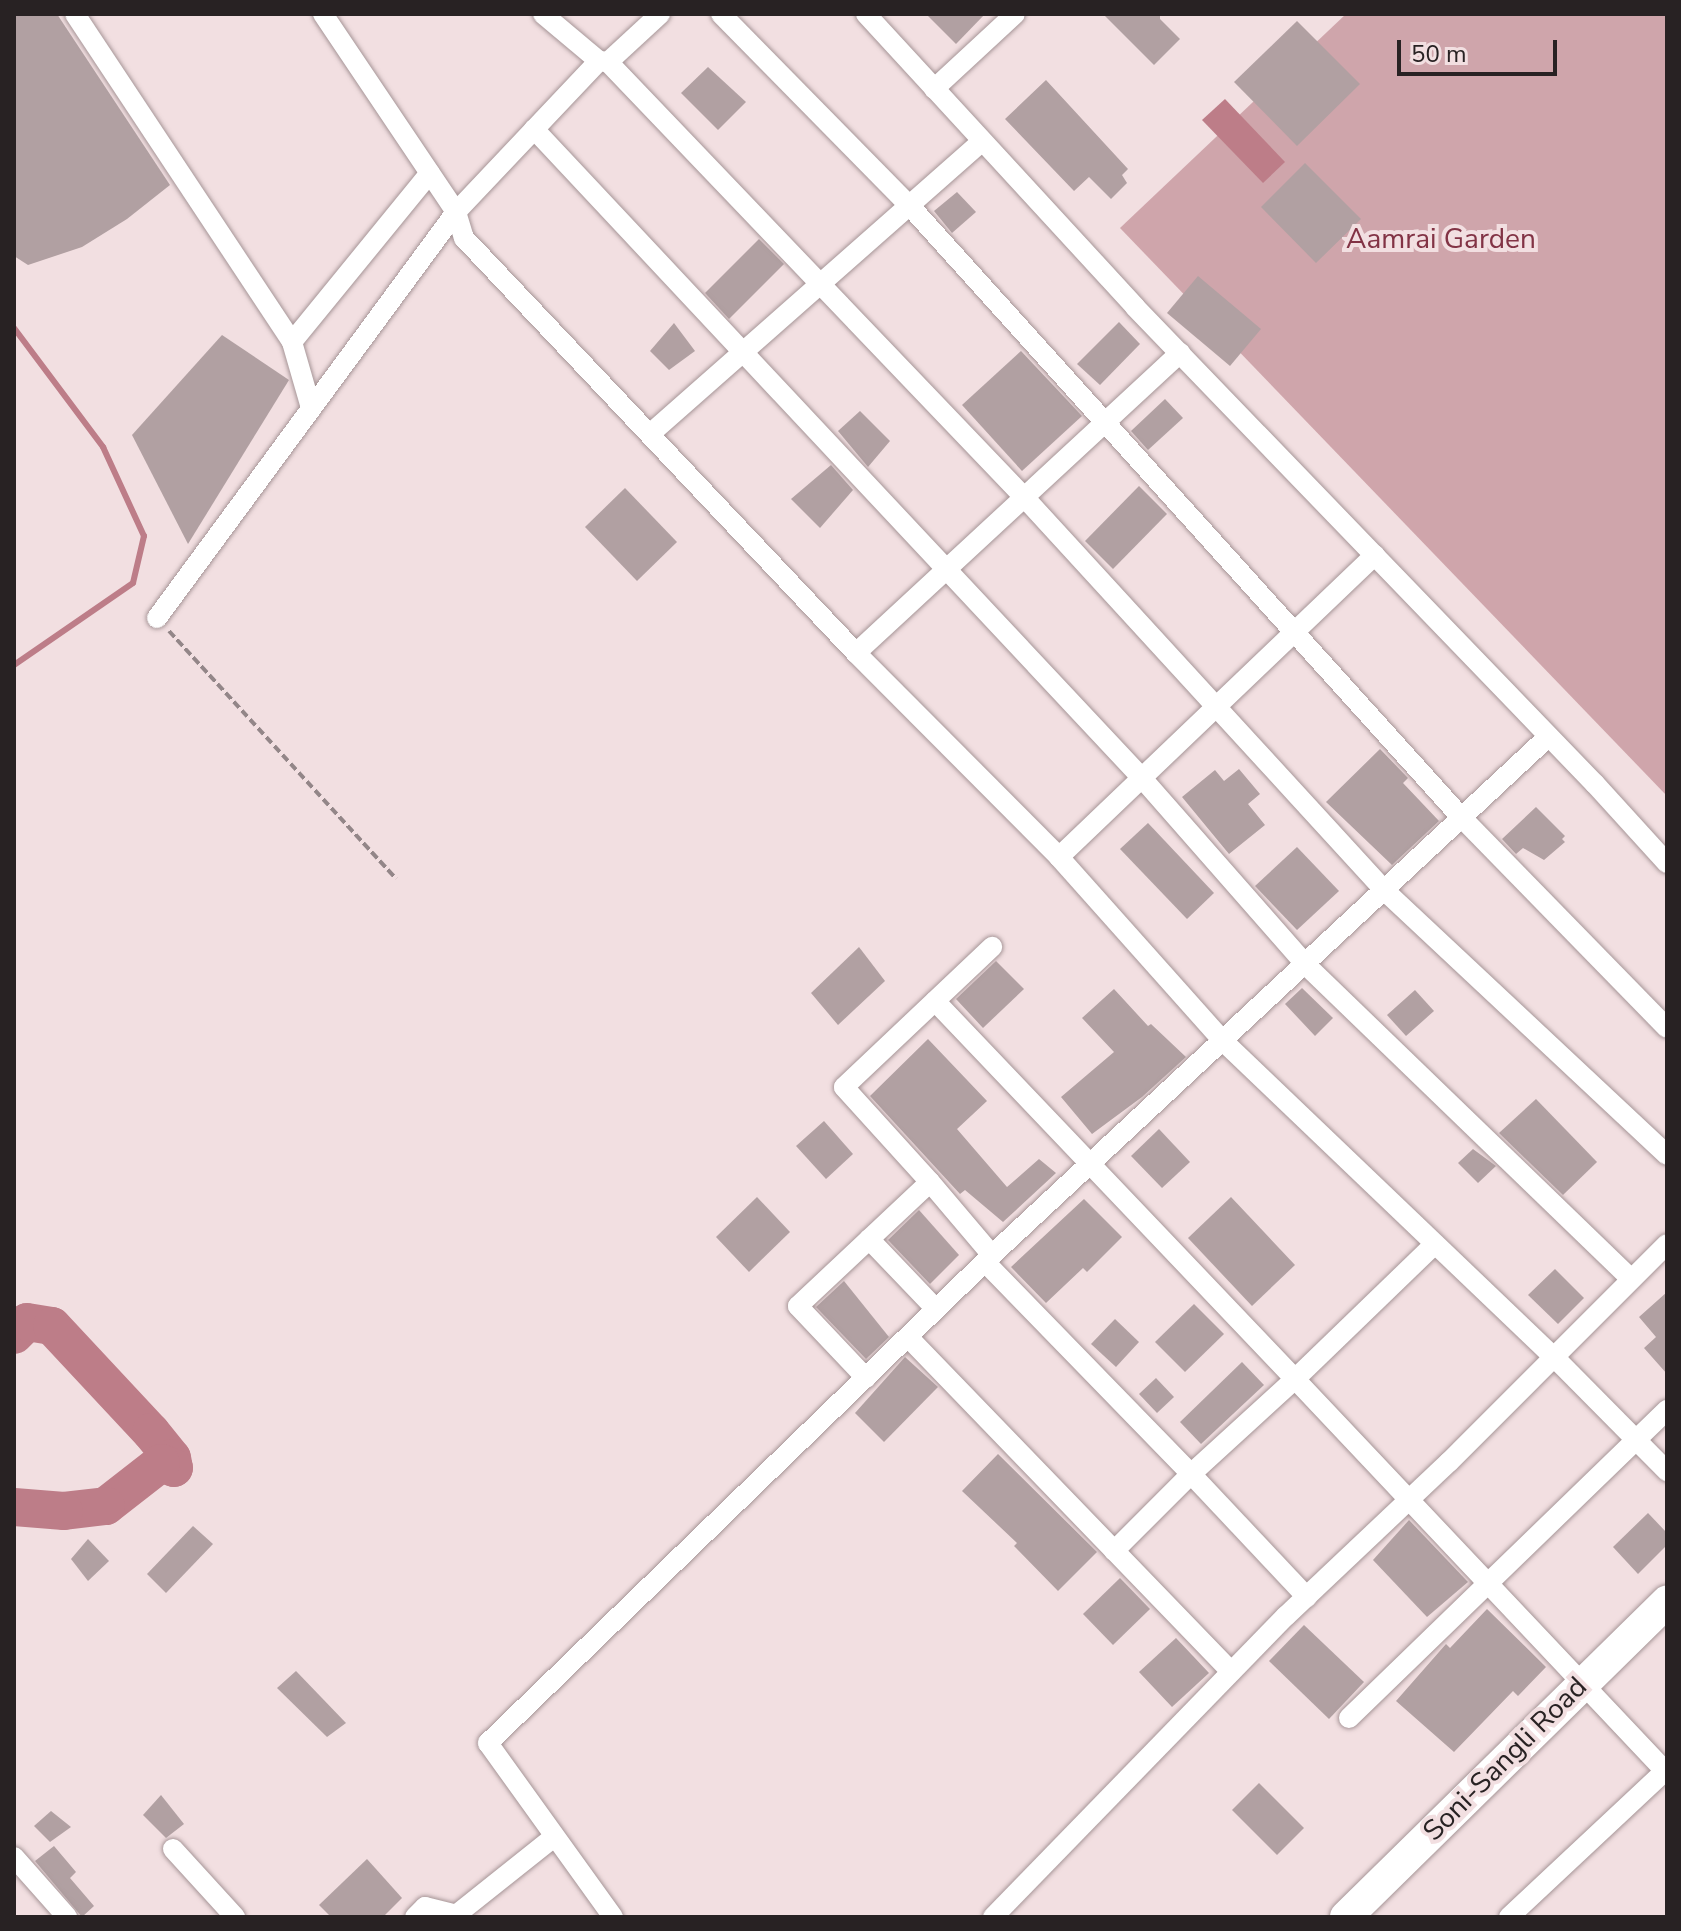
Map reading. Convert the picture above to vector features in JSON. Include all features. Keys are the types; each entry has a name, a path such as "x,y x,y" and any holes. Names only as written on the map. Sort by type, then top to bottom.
{"main road":[{"name":"Soni-Sangli Road","path":"1346,1917 1667,1602"}],"street":[{"path":"323,14 456,212 464,238 856,653 1059,857 1224,1042 1554,1357 1667,1471"},
{"path":"543,14 603,62 821,283 1024,497 1385,891 1667,1155"},
{"path":"157,618 456,212 603,62 660,14"},
{"path":"721,14 909,205 1462,818 1667,1028"},
{"path":"866,14 1180,353 1667,863"},
{"path":"934,89 1015,14"},
{"path":"78,15 292,342 311,408"},
{"path":"534,129 1141,777 1306,965 1631,1279"},
{"path":"650,434 982,141"},
{"path":"292,342 430,173"},
{"path":"856,653 1180,353"},
{"path":"1059,857 1216,706 1295,635 1375,555"},
{"path":"613,1917 488,1743 989,1258 1549,736"},
{"path":"992,947 844,1087 930,1182 989,1258 1307,1597"},
{"path":"935,1001 1666,1771 1509,1917"},
{"path":"866,1378 798,1306 930,1182"},
{"path":"869,1239 936,1309"},
{"path":"1114,1551 1191,1474 1435,1244"},
{"path":"993,1917 1231,1672 1667,1244"},
{"path":"908,1337 1231,1672"},
{"path":"1349,1718 1667,1410"},
{"path":"415,1917 425,1907 456,1915 554,1837"},
{"path":"173,1849 235,1917"},
{"path":"14,1857 67,1917"}],"path":[{"path":"157,618 396,879"}],"green space":[{"name":"Aamrai Garden","path":"1346,14 1667,14 1667,796 1120,228"}],"shaded area":[{"path":"1225,99 1285,162 1263,183 1202,120"}],"building":[{"path":"14,14 57,14 170,185 127,219 82,247 28,265 14,256"},
{"path":"926,14 985,14 956,44"},
{"path":"1103,14 1160,14 1160,19 1180,39 1154,65"},
{"path":"1297,21 1360,84 1297,146 1234,82"},
{"path":"708,67 746,102 718,130 681,93"},
{"path":"1046,80 1128,169 1122,175 1127,183 1111,199 1089,177 1074,191 1005,119"},
{"path":"1305,163 1361,219 1316,263 1261,207"},
{"path":"957,192 976,212 952,233 934,211"},
{"path":"759,239 784,264 729,319 705,293"},
{"path":"1198,276 1261,329 1230,366 1167,313"},
{"path":"1119,322 1140,344 1100,385 1077,364"},
{"path":"674,323 695,351 669,370 650,351"},
{"path":"222,335 289,380 188,544 132,435"},
{"path":"1021,351 1082,416 1022,471 962,405"},
{"path":"1165,399 1183,418 1148,450 1131,431"},
{"path":"860,411 890,441 868,467 838,431"},
{"path":"831,465 853,490 820,528 791,499"},
{"path":"1139,486 1167,514 1113,569 1085,541"},
{"path":"625,488 677,542 637,581 585,527"},
{"path":"1380,749 1408,778 1403,783 1439,821 1392,865 1326,802"},
{"path":"1239,769 1260,794 1248,804 1265,825 1229,854 1182,797 1215,770 1224,781"},
{"path":"1536,807 1565,836 1562,839 1565,842 1544,860 1523,848 1516,854 1502,839"},
{"path":"1148,823 1214,893 1187,919 1120,849"},
{"path":"1297,847 1339,891 1297,930 1255,886"},
{"path":"859,947 885,981 838,1025 811,993"},
{"path":"996,961 1024,989 983,1028 956,999"},
{"path":"1302,988 1333,1018 1315,1036 1285,1004"},
{"path":"1114,989 1148,1026 1151,1024 1186,1057 1142,1097 1092,1134 1061,1097 1114,1052 1082,1018"},
{"path":"1415,990 1434,1011 1406,1036 1387,1015"},
{"path":"928,1039 987,1101 957,1129 1007,1187 1039,1159 1056,1173 1003,1222 965,1190 960,1194 870,1096"},
{"path":"1536,1099 1597,1162 1563,1195 1499,1133"},
{"path":"824,1121 853,1154 826,1179 796,1146"},
{"path":"1159,1129 1190,1162 1162,1188 1131,1156"},
{"path":"1473,1149 1496,1166 1478,1183 1458,1163"},
{"path":"757,1197 790,1232 749,1272 716,1237"},
{"path":"1231,1197 1295,1265 1252,1306 1188,1238"},
{"path":"1084,1199 1122,1237 1087,1272 1083,1268 1046,1303 1011,1267"},
{"path":"919,1210 959,1255 930,1284 888,1240"},
{"path":"1555,1269 1584,1298 1558,1324 1528,1295"},
{"path":"844,1281 889,1337 866,1359 816,1307"},
{"path":"1667,1292 1667,1374 1644,1348 1656,1337 1639,1317"},
{"path":"1194,1304 1224,1334 1185,1372 1155,1342"},
{"path":"1115,1319 1139,1342 1116,1367 1091,1344"},
{"path":"905,1357 938,1387 884,1442 855,1413"},
{"path":"1242,1362 1264,1385 1201,1444 1180,1422"},
{"path":"1156,1378 1174,1397 1157,1413 1139,1394"},
{"path":"998,1454 1097,1552 1058,1591 1014,1546 1017,1543 962,1491"},
{"path":"1648,1513 1667,1533 1667,1545 1638,1574 1613,1547"},
{"path":"1409,1520 1468,1582 1427,1617 1373,1560"},
{"path":"193,1526 213,1544 166,1593 147,1574"},
{"path":"88,1539 109,1561 88,1581 71,1559"},
{"path":"1120,1578 1150,1609 1113,1645 1083,1614"},
{"path":"1487,1609 1546,1667 1518,1696 1513,1691 1454,1752 1396,1701 1446,1644 1450,1648"},
{"path":"1304,1625 1364,1682 1329,1719 1269,1661"},
{"path":"1176,1638 1209,1673 1172,1707 1139,1672"},
{"path":"296,1671 346,1723 327,1737 277,1688"},
{"path":"1259,1783 1304,1828 1277,1855 1232,1810"},
{"path":"161,1795 184,1824 166,1838 143,1815"},
{"path":"51,1811 71,1827 50,1842 34,1826"},
{"path":"54,1846 76,1872 70,1878 94,1906 82,1917 35,1861"},
{"path":"367,1859 402,1898 383,1917 331,1917 319,1905"}],"waterway":[{"path":"14,328 103,447 144,536 133,583 14,665"},
{"path":"14,1335 27,1322 52,1326 151,1432 172,1458 174,1468 161,1463 106,1506 64,1511 14,1507"}]}
